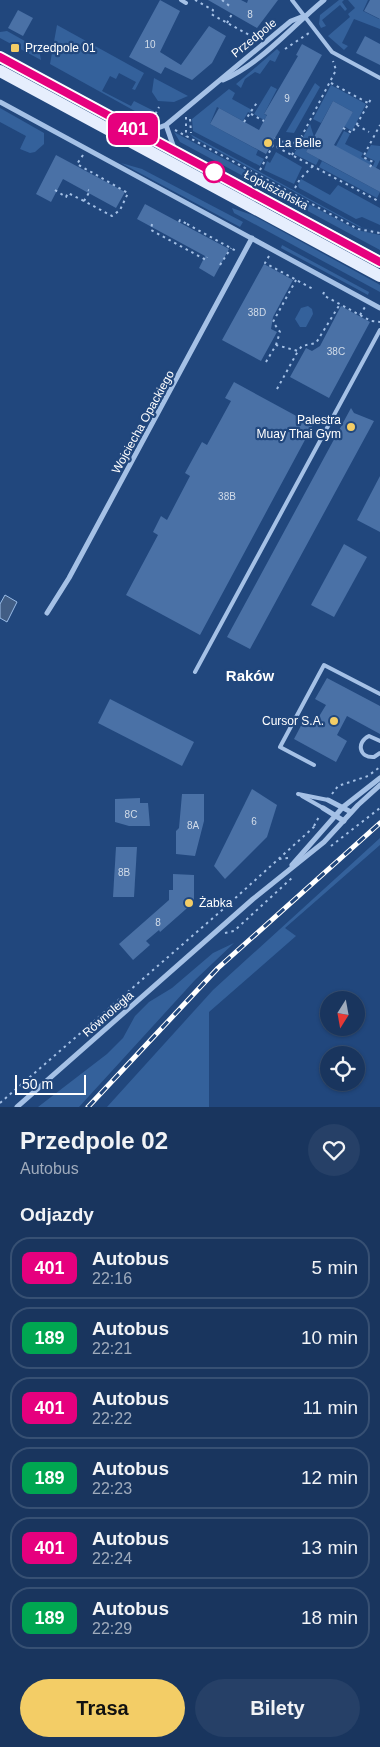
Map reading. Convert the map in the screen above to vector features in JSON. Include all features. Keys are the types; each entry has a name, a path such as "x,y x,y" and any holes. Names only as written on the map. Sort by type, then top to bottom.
{"main road":[{"name":"Łopuszańska","path":"0,57 380,262"},
{"path":"0,71 380,276"}],"street":[{"name":"Przedpole","path":"139,132 154,131 188,108 221,81 243,59 291,21 304,16 324,0"},
{"path":"0,102 380,308"},
{"path":"163,124 177,152"},
{"name":"Wojciecha Opackiego","path":"48,613 69,578 252,238"},
{"name":"Równoległa","path":"286,871 343,808 380,778"},
{"name":"Równoległa","path":"17,1107 286,871 324,842 351,812 380,785"},
{"path":"328,800 351,812"},
{"path":"323,808 344,821"}],"lane":[{"path":"181,0 186,3"},
{"path":"292,0 332,52 380,78"},
{"path":"195,672 380,330"},
{"path":"314,765 280,747 324,664 380,694"},
{"path":"380,741 369,736 363,739 360,746 362,752 367,757 374,757 380,753"},
{"path":"323,808 298,794 328,800"}],"path":[{"path":"195,0 214,10"},
{"path":"222,0 232,8"},
{"path":"216,6 211,14 251,36 257,44"},
{"path":"227,23 232,14"},
{"path":"286,49 308,31 312,37"},
{"path":"292,154 336,70 335,62 329,57"},
{"path":"330,83 368,104"},
{"path":"343,128 352,133 370,99"},
{"path":"244,122 258,101"},
{"path":"159,107 155,118 163,124"},
{"path":"186,137 188,108"},
{"path":"251,114 264,121"},
{"path":"190,119 191,133"},
{"path":"356,125 369,132"},
{"path":"379,127 380,132"},
{"path":"370,167 373,162 363,157 379,127"},
{"path":"173,129 358,229 380,233"},
{"path":"260,170 275,138"},
{"path":"277,147 281,142 290,140 297,144"},
{"path":"272,144 380,202"},
{"path":"55,190 66,197 68,193 112,216 120,210 128,193 78,166 83,155"},
{"path":"295,188 300,179 313,166"},
{"path":"84,201 90,191 88,190"},
{"path":"179,222 180,220 244,255"},
{"path":"152,224 151,230 206,260 207,257"},
{"path":"220,265 231,248"},
{"path":"270,255 265,263 313,289 314,287"},
{"path":"266,362 276,345 280,332 273,322 296,280"},
{"path":"324,292 323,295 360,315 380,322"},
{"path":"277,389 298,351 302,346 316,343 320,340 340,304"},
{"path":"360,315 365,306"},
{"path":"276,345 298,351"},
{"path":"328,800 338,786 368,776 380,767"},
{"path":"0,1103 279,859 314,826 323,808"},
{"path":"325,850 380,808"},
{"path":"212,936 234,931 296,874"}],"shaded area":[{"path":"339,0 344,0 342,2 347,9 345,11 340,5 322,20 326,26 321,28 319,24 320,15"},
{"path":"348,0 368,0 363,11 380,18 380,29 354,19 342,43 348,46 344,50 328,36 350,17 348,14 355,8"},
{"path":"57,25 144,73 135,90 132,89 136,82 119,73 116,79 110,76 102,91 131,106 134,101 154,111 153,114 142,115 50,64"},
{"path":"7,31 39,49 41,60 0,38 0,32"},
{"path":"277,49 280,52 275,62 270,60 260,74 255,72 245,79 241,88 236,84"},
{"path":"154,78 188,96 174,102 158,101 152,92"},
{"path":"315,83 320,87 294,133 286,132"},
{"path":"331,85 366,104 352,131 344,126 353,112 333,101 321,123 313,119"},
{"path":"271,86 277,89 264,114 267,116 264,120 254,114"},
{"path":"229,89 235,93 232,99 252,110 250,113 248,112 243,121 217,107 210,124 258,150 256,155 264,159 260,166 193,131 192,119"},
{"path":"0,108 44,133 44,144 35,152 30,153 20,149 26,136 0,122"},
{"path":"310,124 314,137 306,152 319,159 316,165 294,154"},
{"path":"344,131 350,134 345,144 363,153 361,157 371,162 369,167 335,148"},
{"path":"174,132 357,230 380,235 380,250 180,142"},
{"path":"190,134 362,228 194,138"},
{"path":"371,145 380,146 380,160 375,170 372,168 375,161 365,156"},
{"path":"276,152 302,167 294,184 264,170 267,161 270,163"},
{"path":"322,161 380,192 377,198 319,167"},
{"path":"121,163 142,169 243,222 240,227"},
{"path":"301,179 330,195 338,185 380,208 380,225 362,217 356,219 299,188 298,185"},
{"path":"232,208 252,215 375,282 380,285 380,292 234,213"},
{"path":"282,245 369,292 368,295 281,248"},
{"path":"308,306 312,309 313,314 306,327 300,327 295,319 301,308"},
{"path":"5,595 17,602 7,622 0,618 0,604"},
{"path":"380,838 380,845 285,928 296,936 209,1012 209,1107 107,1107 213,990"},
{"path":"234,943 195,980 79,1107 38,1107 107,1054 123,1038 135,1016 149,1002 172,988 213,953"}],"building":[{"path":"160,0 180,11 160,52 181,65 209,26 226,36 212,63 192,80 165,67 161,74 129,57"},
{"path":"208,0 241,0 247,3 248,0 278,0 257,28"},
{"path":"370,0 380,0 380,19 364,11"},
{"path":"18,10 33,18 23,36 8,28"},
{"path":"365,36 380,44 380,65 356,53"},
{"path":"302,44 322,55 266,154 210,124 219,108 259,130 267,115 264,114 298,56 296,55"},
{"path":"333,101 353,112 334,145 380,170 380,192 306,152"},
{"path":"56,155 125,192 116,208 63,179 51,202 36,194"},
{"path":"145,204 229,249 214,277 199,268 205,256 137,219"},
{"path":"264,264 293,280 273,317 271,329 277,332 261,361 222,340"},
{"path":"341,306 370,322 329,398 290,377 306,348 312,351 320,346"},
{"path":"234,382 313,425 200,635 126,595 158,535 153,532 161,516 167,520 190,476 185,473 202,442 207,445 231,401 225,398"},
{"path":"351,408 354,413 374,421 250,649 227,637"},
{"path":"380,476 380,532 357,520"},
{"path":"344,544 367,557 334,617 311,605"},
{"path":"327,678 380,706 380,734 347,716 337,735 347,741 336,762 294,739 305,718 315,723 326,705 315,699"},
{"path":"110,699 194,742 182,766 98,723"},
{"path":"252,789 277,805 267,837 225,879 214,866"},
{"path":"182,794 204,794 204,821 195,856 176,854 176,831 179,828"},
{"path":"140,798 140,803 148,803 150,826 129,826 115,822 115,799"},
{"path":"116,847 137,847 134,897 113,897"},
{"path":"173,874 194,875 194,902 160,932 159,930 146,941 150,945 133,960 119,944 169,900 169,890 173,890"}],"railway":[{"path":"88,1107 218,968 380,823"}],"bus line":[{"name":"401","path":"0,57 380,262"}],"place":[{"name":"Przedpole 01","path":"15,48"},
{"name":"La Belle","path":"268,143"},
{"name":"Palestra Muay Thai Gym","path":"351,427"},
{"name":"Cursor S.A.","path":"334,721"},
{"name":"Żabka","path":"189,903"}],"district":[{"name":"Raków","path":"250,675"}]}
